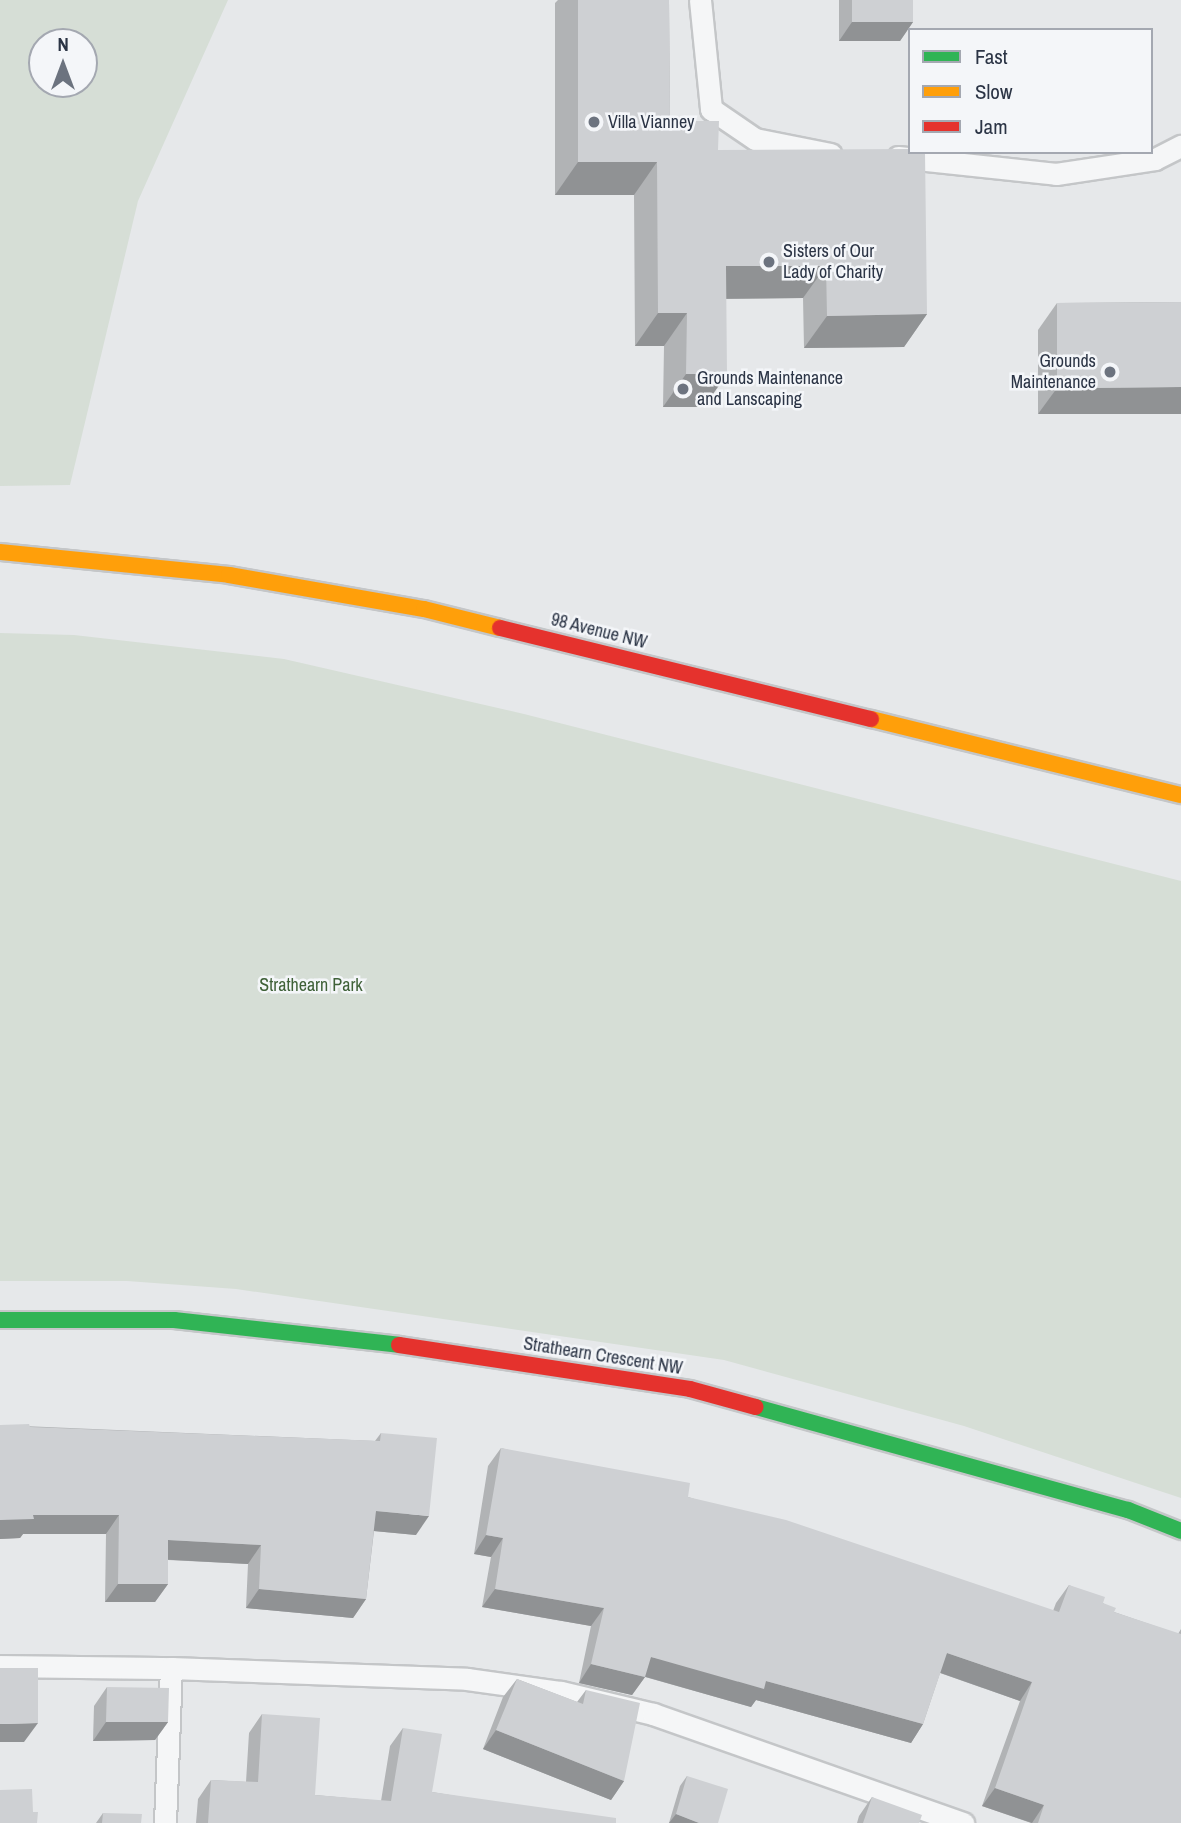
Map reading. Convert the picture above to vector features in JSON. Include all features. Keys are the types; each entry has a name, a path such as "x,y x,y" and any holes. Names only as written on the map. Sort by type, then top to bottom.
{"main road":[{"name":"98 Avenue NW","path":"0,552 229,575 424,609 1181,795"},
{"name":"Strathearn Crescent NW","path":"0,1320 174,1320 474,1354 690,1389 1128,1510 1181,1531"}],"lane":[{"path":"700,0 711,109 755,139 850,155"},
{"path":"877,156 1056,174 1155,159 1181,146"},
{"path":"0,1666 171,1668 467,1679 561,1692 653,1714 963,1823"},
{"path":"164,1823 171,1668"}],"green space":[{"path":"0,0 228,0 138,201 70,485 0,486"},
{"name":"Strathearn Park","path":"0,633 74,635 284,659 524,714 1181,881 1181,1498 964,1426 724,1360 236,1289 127,1281 0,1281"}],"building":[{"path":"578,0 669,0 670,121 719,121 718,150 908,149 908,154 925,154 927,314 827,316 826,266 726,266 727,374 686,374 687,313 658,313 657,162 578,162"},
{"path":"852,0 913,0 913,22 852,22"},
{"path":"1181,302 1181,387 1057,388 1057,303"},
{"path":"29,1424 30,1427 380,1441 381,1433 437,1438 429,1516 376,1511 366,1599 259,1589 261,1545 168,1540 168,1584 118,1584 119,1515 33,1515 34,1519 0,1520 0,1425"},
{"path":"501,1448 690,1483 688,1497 786,1520 1059,1612 1069,1585 1105,1597 1103,1603 1116,1608 1114,1612 1181,1634 1181,1823 1038,1823 1044,1805 995,1788 1032,1682 947,1653 923,1724 766,1681 764,1689 651,1657 645,1677 591,1664 604,1608 495,1589 503,1538 486,1535"},
{"path":"0,1668 38,1668 38,1723 0,1724"},
{"path":"517,1679 583,1704 586,1690 640,1703 624,1781 496,1730"},
{"path":"107,1687 169,1688 168,1722 106,1722"},
{"path":"262,1714 320,1718 315,1795 391,1801 403,1728 442,1734 432,1792 616,1818 616,1823 208,1823 211,1780 258,1782"},
{"path":"687,1776 728,1789 718,1823 699,1823 676,1814"},
{"path":"32,1789 33,1812 38,1812 37,1823 0,1823 0,1790"},
{"path":"872,1797 922,1815 919,1823 863,1823"},
{"path":"103,1813 142,1814 141,1823 102,1823"}],"traffic: fast":[{"path":"0,1320 174,1320 399,1345"},
{"path":"756,1407 1128,1510 1181,1531"}],"traffic: slow":[{"path":"0,552 229,575 424,609 500,628"},
{"path":"871,719 1181,795"}],"traffic: jam":[{"path":"500,628 871,719"},
{"path":"399,1345 690,1389 756,1407"}],"place":[{"name":"Villa Vianney","path":"594,122"},
{"name":"Sisters of Our Lady of Charity","path":"769,262"},
{"name":"Grounds Maintenance","path":"1110,372"},
{"name":"Grounds Maintenance and Lanscaping","path":"683,389"}]}
